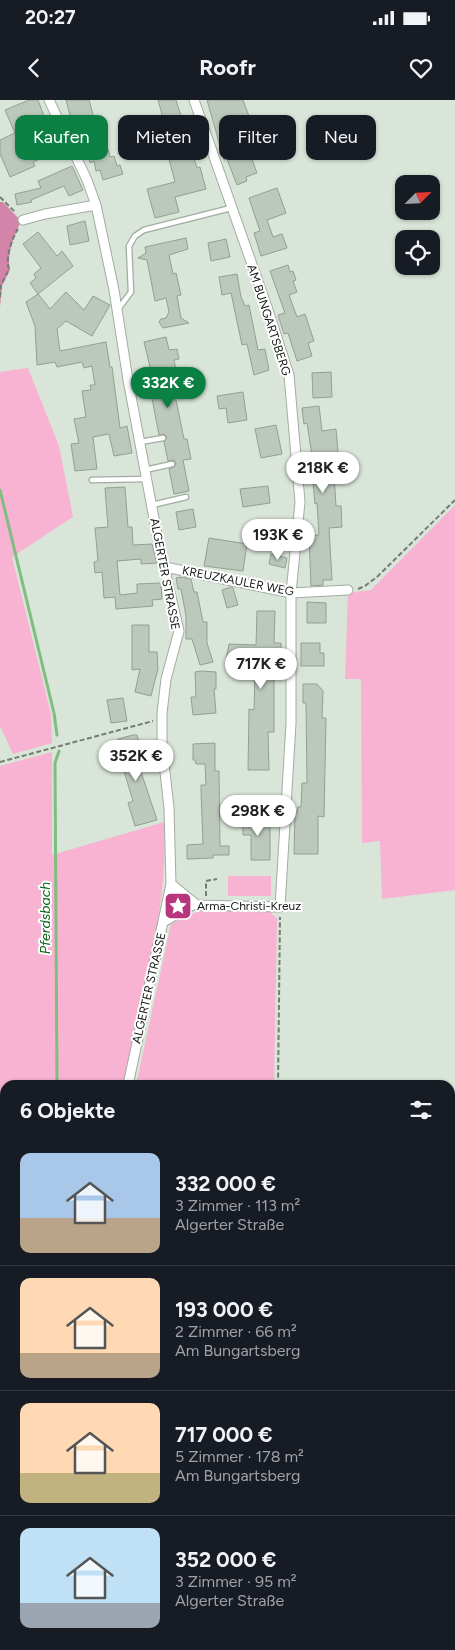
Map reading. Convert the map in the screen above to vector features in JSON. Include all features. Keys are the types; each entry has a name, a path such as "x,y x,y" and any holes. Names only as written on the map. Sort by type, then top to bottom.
{"street":[{"name":"ALGERTER STRASSE","path":"50,100 87,180 96,206 117,310 146,475 179,631 166,679 162,718 162,745 170,808 171,884 164,924 129,1080"},
{"name":"AM BUNGARTSBERG","path":"194,100 267,306 289,375 300,502 291,593 292,723 280,907"},
{"path":"23,220 45,214 96,206"},
{"name":"KREUZKAULER WEG","path":"165,567 291,593 348,590"},
{"path":"171,884 197,905 280,907"}],"lane":[{"path":"117,310 130,292 130,246 135,236 144,230 231,208"},
{"path":"140,442 163,438"},
{"path":"92,480 146,475 172,464"},
{"path":"152,505 186,497"},
{"path":"164,924 197,905"}],"path":[{"path":"0,197 23,220 13,236 7,264 9,269 1,286 0,298"},
{"path":"348,590 365,586 378,576 455,500"},
{"path":"0,762 162,718"},
{"path":"197,905 206,896 206,881 217,879"},
{"path":"278,1080 280,907"}],"shaded area":[{"path":"0,202 3,202 21,221 10,251 10,270 2,286 0,307"},
{"path":"28,368 59,446 73,517 12,557 51,714 52,743 13,754 0,726 0,372"},
{"path":"455,505 455,890 382,899 380,841 362,843 361,679 345,679 348,593 371,590"},
{"path":"52,752 52,855 164,822 164,856 158,922 124,1080 0,1080 0,766"},
{"path":"228,876 271,876 271,896 228,896"},
{"path":"199,911 269,911 277,919 274,1080 137,1080 171,924"}],"building":[{"path":"29,100 38,100 44,115 15,115 15,133 5,110"},
{"path":"66,100 89,100 93,115 70,115"},
{"path":"158,100 176,100 181,115 162,115"},
{"path":"207,100 243,100 249,115 219,115 219,142"},
{"path":"15,133 15,160 37,160 33,162 35,166 10,177 0,154 0,140"},
{"path":"108,149 110,157 114,156 117,166 120,165 123,174 103,180 100,170 96,171 94,161 90,163 89,160 108,160"},
{"path":"169,160 195,160 197,168 200,167 206,189 175,197 179,212 155,218 147,189 175,182"},
{"path":"227,160 252,160 257,173 246,177 247,181 237,185"},
{"path":"72,166 83,190 69,196 64,186 31,200 32,202 17,205 15,194 41,188 38,181"},
{"path":"277,188 286,213 267,220 273,237 282,234 287,248 261,256 254,233 260,231 249,198"},
{"path":"85,221 89,241 70,245 67,226"},
{"path":"38,232 57,256 62,251 73,266 38,294 30,283 36,278 34,274 41,268 23,244"},
{"path":"186,238 188,249 169,255 173,274 176,273 181,295 177,296 181,318 189,323 163,328 159,322 161,319 166,318 169,312 166,298 155,301 147,260 138,258 146,253 145,247"},
{"path":"226,239 230,257 211,261 208,243"},
{"path":"288,265 290,272 293,271 296,280 293,281 297,292 289,295 297,317 305,314 314,341 308,343 312,356 297,361 288,333 284,334 278,315 285,313 270,271"},
{"path":"237,274 241,297 245,306 249,305 258,350 265,349 269,370 254,375 247,344 242,345 231,293 222,295 219,277"},
{"path":"66,292 84,310 93,296 110,305 92,336 66,321 57,329 60,351 106,342 110,367 112,367 120,428 127,426 132,453 114,456 109,434 93,437 97,469 75,471 71,444 79,443 74,419 86,417 82,391 91,390 90,385 95,385 92,366 84,368 82,362 57,367 55,362 37,365 35,326 26,302 38,294 50,309"},
{"path":"166,337 169,350 177,349 179,359 174,360 177,375 171,376 184,439 187,439 191,459 183,460 189,491 174,494 169,469 176,464 174,460 168,461 164,442 167,437 164,434 159,435 150,388 155,387 144,342"},
{"path":"331,372 332,397 313,398 312,373"},
{"path":"243,392 247,420 228,423 226,408 219,409 217,396"},
{"path":"319,406 322,431 336,429 340,475 334,475 336,506 341,506 342,527 329,528 332,580 323,580 323,585 311,586 309,536 319,535 311,449 307,423 304,424 302,408"},
{"path":"276,425 282,454 261,458 255,429"},
{"path":"268,486 270,503 243,507 240,489"},
{"path":"125,487 128,527 132,527 133,545 152,544 157,563 141,564 141,559 117,561 120,595 137,593 137,584 161,583 162,599 152,600 153,606 116,609 115,597 104,598 102,572 95,573 94,562 98,561 95,528 108,527 105,488"},
{"path":"193,509 196,527 179,530 176,512"},
{"path":"209,538 247,544 243,571 204,566"},
{"path":"271,554 287,558 285,568 269,564"},
{"path":"176,578 191,579 194,592 197,592 203,622 207,622 207,643 213,662 200,665 192,639 186,639 186,616 181,589 178,589"},
{"path":"233,588 238,605 227,608 222,590"},
{"path":"307,602 326,603 326,623 307,623"},
{"path":"257,611 275,611 274,643 281,643 281,659 274,659 274,732 268,732 269,770 248,770 249,709 254,710 255,673 266,673 266,653 226,660 229,644 256,645"},
{"path":"132,625 149,625 149,652 157,652 158,669 151,696 135,692 140,669 132,670"},
{"path":"301,643 320,643 320,653 324,653 324,666 301,666"},
{"path":"195,672 216,672 216,689 214,689 216,713 193,715 191,697 196,697"},
{"path":"303,684 317,684 323,691 322,718 326,718 324,817 318,816 318,854 294,854 295,812 297,813 298,807 301,807 302,783 307,783 306,703 303,703"},
{"path":"123,698 127,721 111,723 107,700"},
{"path":"137,735 143,758 137,760 157,820 135,826 128,803 133,801 124,771 127,770 118,739"},
{"path":"215,743 215,771 219,771 220,846 229,846 229,855 213,855 213,858 187,859 187,845 203,844 201,785 206,785 205,764 196,764 195,760 193,760 193,744"},
{"path":"243,817 270,817 270,860 251,860 251,835 243,835"}],"waterway":[{"name":"Pferdsbach","path":"0,490 54,713 57,735"},
{"name":"Pferdsbach","path":"57,1080 55,763 59,751"}],"place":[{"name":"Arma-Christi-Kreuz","path":"178,906"}]}
